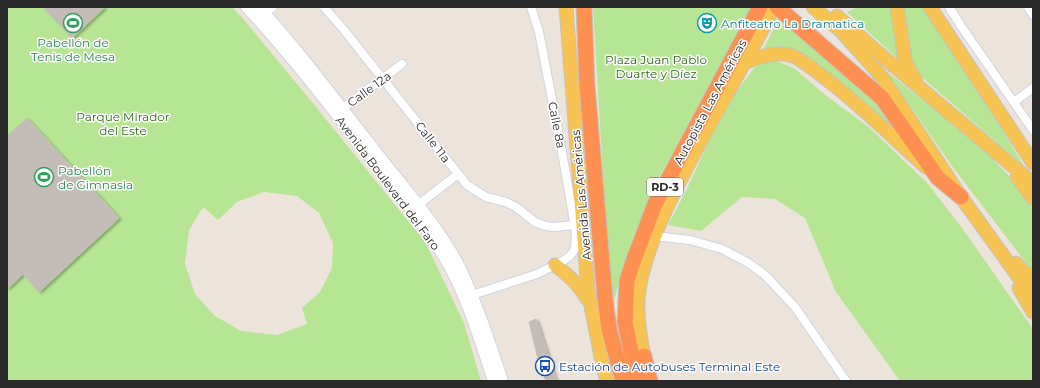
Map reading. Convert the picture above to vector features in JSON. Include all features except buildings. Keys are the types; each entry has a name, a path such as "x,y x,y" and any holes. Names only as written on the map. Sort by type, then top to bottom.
{"highway":[{"path":"584,7 588,85 605,298 609,329 624,381"},
{"name":"Autopista Las Américas","path":"638,381 625,322 627,281 632,262 655,204 760,7"},
{"path":"776,7 800,26 882,98 938,178 961,197"},
{"path":"644,356 650,381"}],"main road":[{"name":"Avenida Las Américas","path":"566,7 580,249 607,381"},
{"path":"644,356 638,319 638,300 641,281 654,236 682,176 708,126 746,62 776,7"},
{"path":"896,7 905,60 909,69 917,82 941,106"},
{"path":"930,7 1033,163"},
{"path":"819,8 881,55 1033,183"},
{"path":"819,8 882,77 961,197 1033,297"},
{"path":"746,62 766,55 778,54 790,55 799,59 825,78 938,178"},
{"path":"989,146 1025,186 1033,198"},
{"path":"973,213 1024,272 1033,277"},
{"path":"996,246 1033,312"},
{"path":"555,265 570,276 591,305"}],"street":[{"name":"Avenida Boulevard del Faro","path":"246,7 339,111 414,207 452,271 472,322 492,381"},
{"name":"Calle 11a","path":"324,7 344,30 467,186 486,198 506,202 516,207 535,222 545,226 554,227 574,225"},
{"name":"Calle 8a","path":"531,7 539,32 561,146 574,225 580,249"},
{"path":"934,7 953,43"},
{"path":"949,7 1033,130"},
{"path":"1028,7 1033,15"},
{"name":"Avenida Boulevard del Faro","path":"265,9 323,84 339,111"},
{"name":"Calle 12a","path":"339,111 402,64"},
{"path":"1014,102 1033,88"},
{"path":"414,207 458,174"},
{"name":"Avenida Boulevard del Faro","path":"414,207 430,221 458,264 487,331 503,381"},
{"path":"654,236 690,240 722,249 747,262 765,275 795,307 846,381"},
{"path":"472,295 537,274 555,265 580,249"}],"green space":[{"name":"Parque Mirador del Este","path":"7,7 232,7 316,107 425,242 464,323 481,381 7,381","holes":["264,192 297,196 319,213 333,243 332,268 320,292 302,308 307,324 277,335 241,331 215,316 195,294 185,264 189,230 203,207 218,220 237,202"]},
{"name":"Plaza Juan Pablo Duarte y Díez","path":"593,7 755,7 655,184 629,248 611,311"},
{"path":"858,7 890,7 899,60 847,12"},
{"path":"901,7 922,7 968,74 1024,166 924,79 915,65 908,49"},
{"path":"780,17 881,103 918,157 807,61 762,51"},
{"path":"773,59 795,69 824,94 870,128 928,184 962,228 1033,329 1033,381 900,381 836,292 805,218 775,199 742,197 701,231 668,225 686,191 707,145 736,92 755,67"},
{"path":"885,70 978,144 1017,184 1033,208 1033,272 952,166"}],"place":[{"name":"Pabellón de Tenis de Mesa","path":"73,23"},
{"name":"Anfiteatro La Dramatica","path":"707,23"},
{"name":"Pabellón de Gimnasia","path":"44,177"},
{"name":"Estación de Autobuses Terminal Este","path":"545,366"}]}
